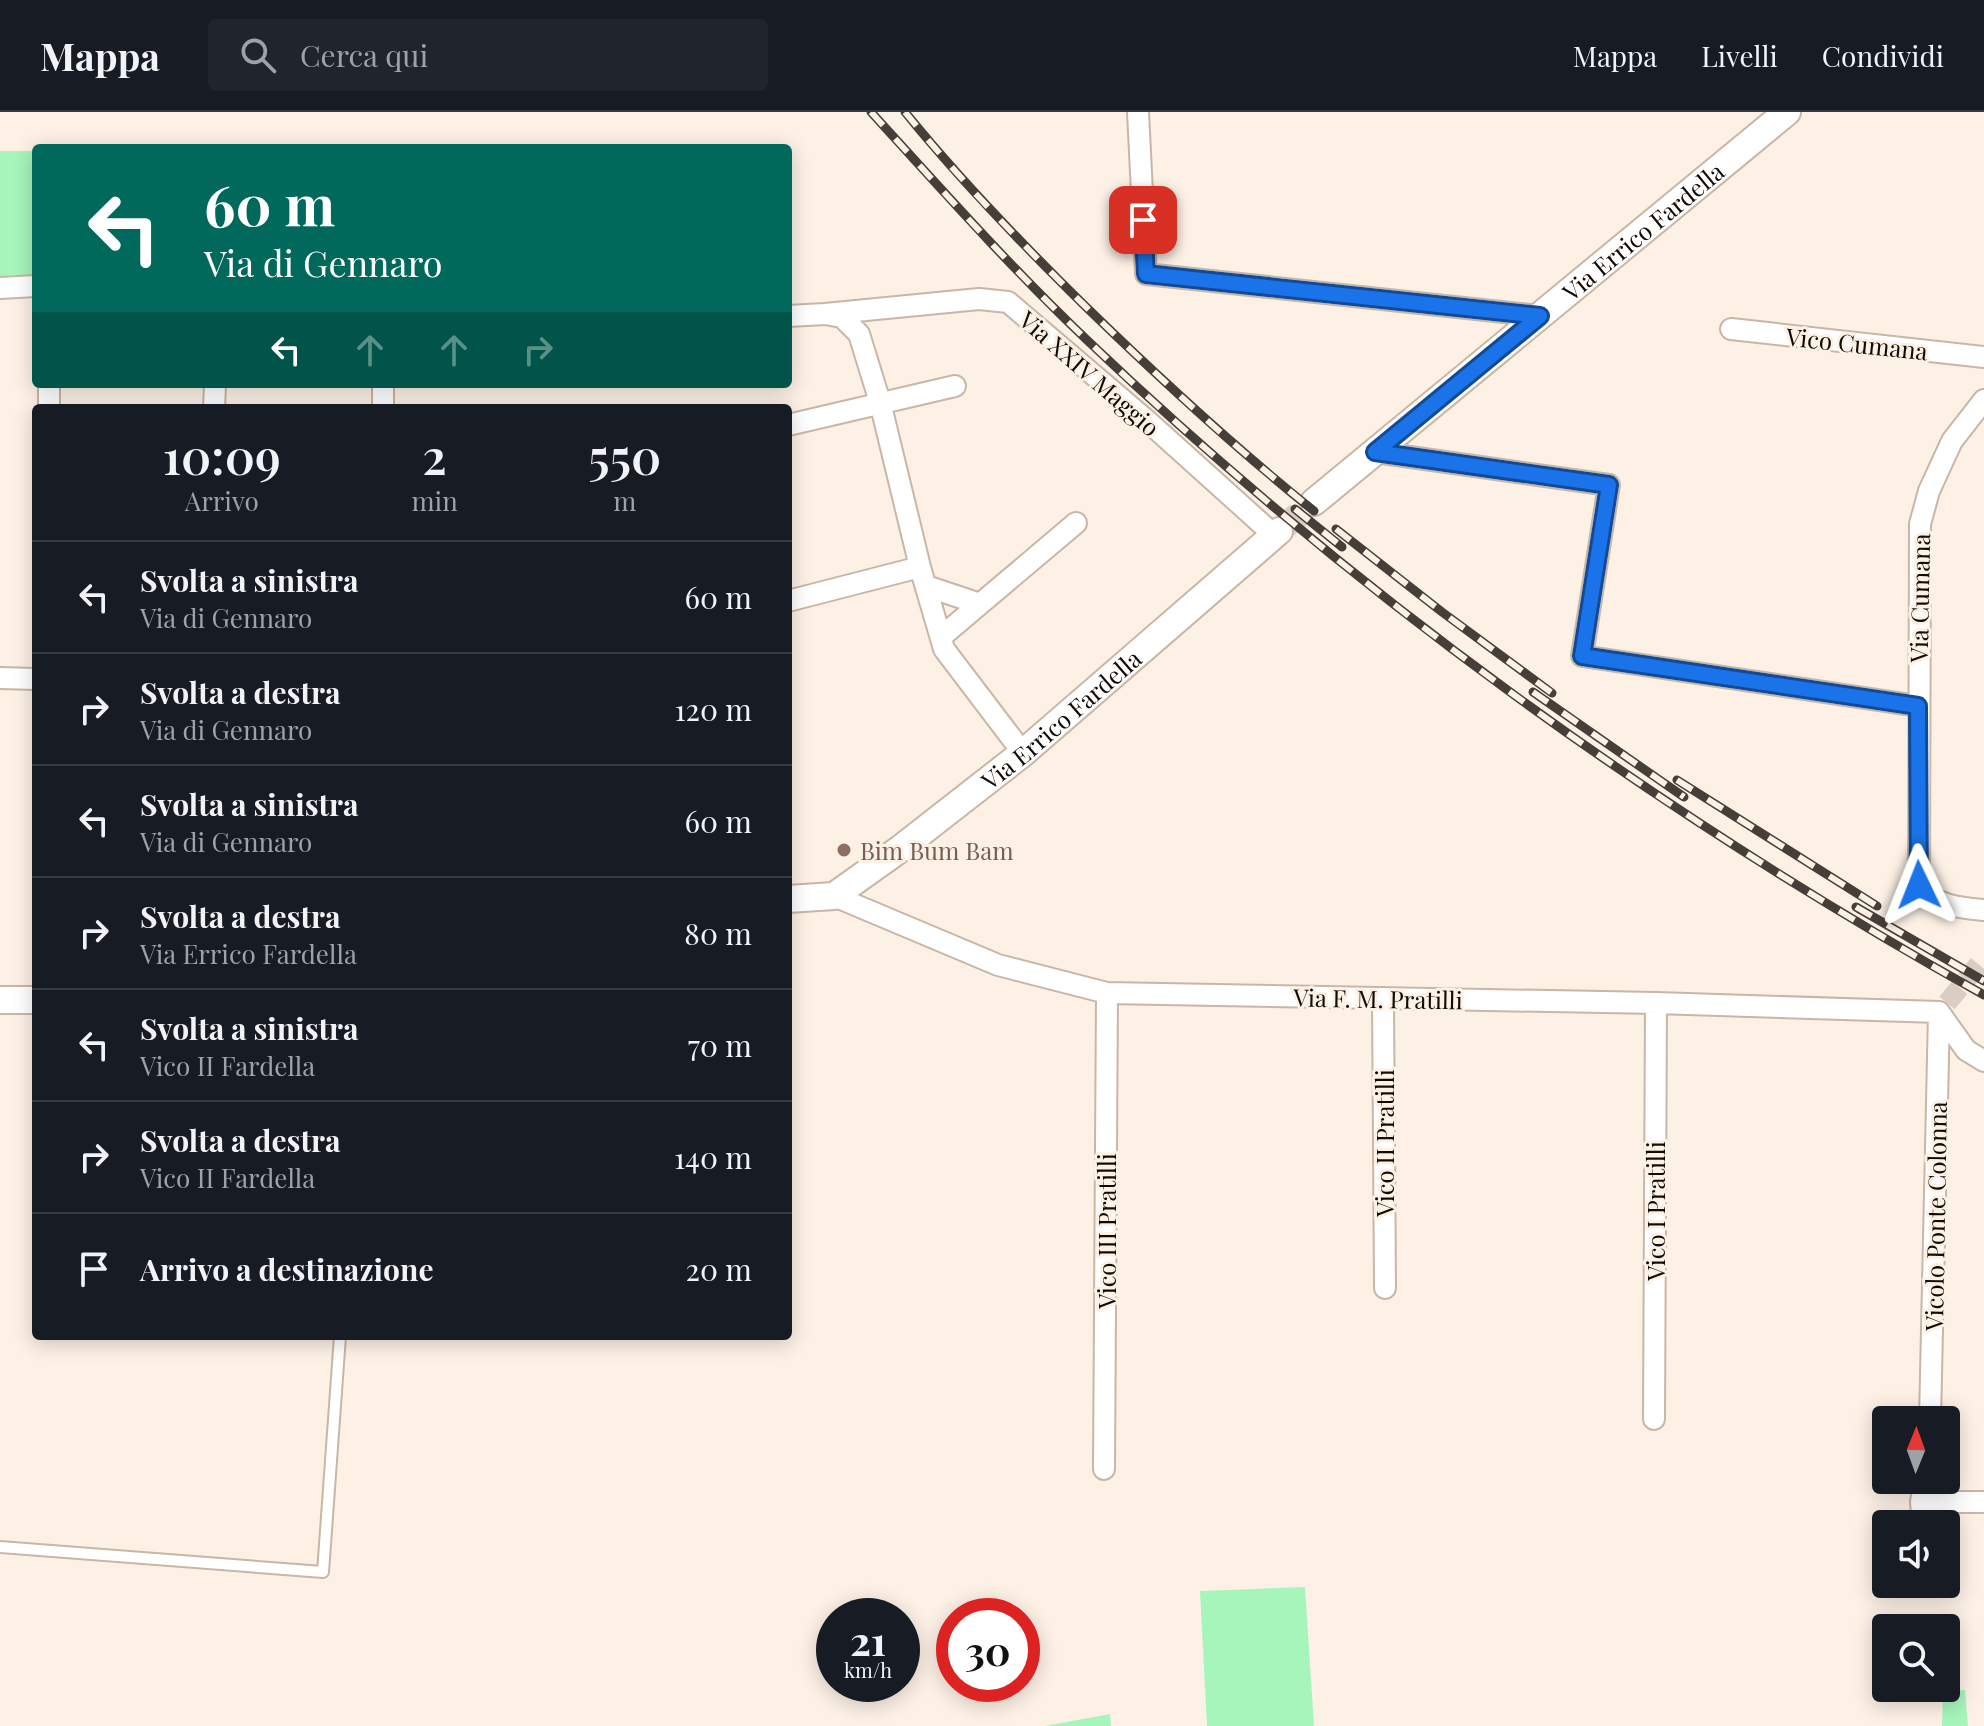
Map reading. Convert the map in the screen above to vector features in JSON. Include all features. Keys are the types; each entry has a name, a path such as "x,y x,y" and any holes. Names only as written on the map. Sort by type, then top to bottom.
{"street":[{"path":"1138,112 1146,274 1540,316"},
{"name":"Via Errico Fardella","path":"1314,502 1787,112"},
{"path":"0,288 32,286"},
{"name":"Via XXIV Maggio","path":"792,316 979,299 1008,302 1276,533"},
{"path":"825,314 842,317 859,334 880,402 944,649 1023,753"},
{"name":"Vico Cumana","path":"1731,329 1984,357"},
{"path":"792,424 955,386"},
{"name":"Via Cumana","path":"1984,400 1952,441 1929,491 1920,524 1918,706 1919,885 1942,904 1984,910"},
{"path":"1375,452 1609,485 1582,656 1918,706"},
{"path":"941,637 1076,523"},
{"name":"Via Errico Fardella","path":"834,896 1023,753 1276,533"},
{"path":"792,600 923,576 980,604"},
{"path":"0,678 32,679"},
{"path":"792,899 834,896"},
{"name":"Via F. M. Pratilli","path":"834,896 998,965 1107,993 1943,1008"},
{"name":"Vico III Pratilli","path":"1104,1469 1107,993"},
{"name":"Vico II Pratilli","path":"1383,998 1385,1288"},
{"path":"0,1000 32,1000"},
{"name":"Vico I Pratilli","path":"1654,1419 1656,1003"},
{"path":"1943,1008 1966,1050 1984,1061"},
{"name":"Vicolo Ponte Colonna","path":"1930,1406 1943,1008"},
{"path":"1922,1494 1922,1510"},
{"path":"1921,1502 1984,1502"}],"lane":[{"path":"0,1547 323,1572 340,1340"}],"green space":[{"path":"0,151 32,151 32,275 0,276"},
{"path":"1305,1587 1314,1726 1207,1726 1200,1591"},
{"path":"1960,1690 1965,1690 1968,1726 1942,1726 1943,1702 1960,1702"},
{"path":"1110,1714 1111,1726 1045,1726"}],"tunnel":[{"path":"1279,531 1314,502"},
{"path":"1947,1003 1984,958"}],"railway":[{"path":"871,112 1005,257 1088,341 1190,435 1404,612 1516,696 1746,853 1984,995"},
{"path":"905,112 991,211 1083,304 1196,410 1314,511"},
{"path":"1295,509 1342,547"},
{"path":"1336,529 1552,693"},
{"path":"1533,692 1684,797"},
{"path":"1677,780 1877,906"},
{"path":"1856,907 1984,981"}],"place":[{"name":"Bim Bum Bam","path":"844,850"}],"route":[{"path":"1143,220 1146,274 1540,316 1375,452 1609,485 1582,656 1918,706 1919,885"}]}
